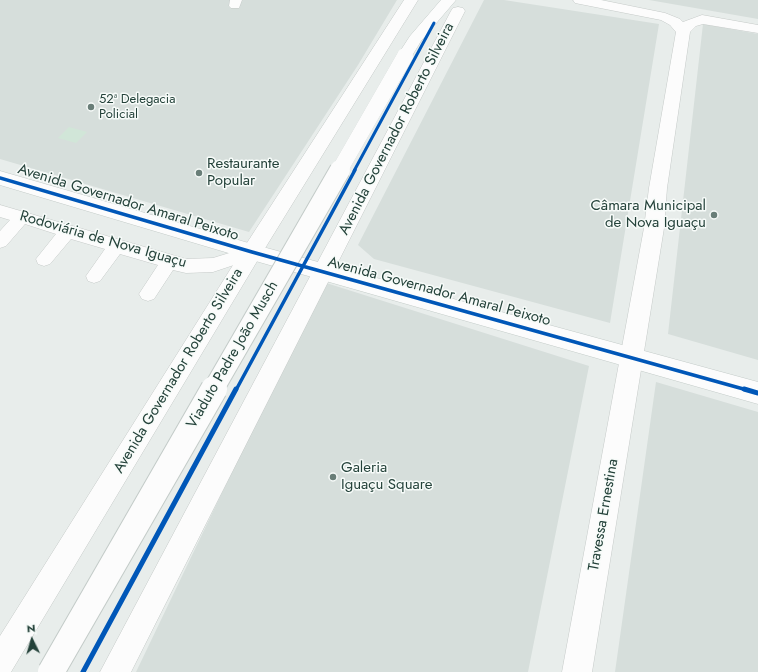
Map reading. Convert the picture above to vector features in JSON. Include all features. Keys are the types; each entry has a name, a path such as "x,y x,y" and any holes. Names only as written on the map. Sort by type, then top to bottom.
{"street":[{"name":"Avenida Governador Roberto Silveira","path":"0,663 252,252 411,0"},
{"path":"580,0 665,17 675,22 683,31 691,23 702,20 758,29"},
{"name":"Viaduto Padre João Musch","path":"51,672 410,47 427,5"},
{"name":"Avenida Governador Roberto Silveira","path":"115,672 323,272 453,6"},
{"name":"Viaduto Padre João Musch","path":"410,47 453,6"},
{"name":"Travessa Ernestina","path":"577,672 654,228 658,188 683,31"},
{"name":"Avenida Governador Amaral Peixoto","path":"0,178 252,252 758,393"}],"lane":[{"name":"Rodoviária de Nova Iguaçu","path":"0,211 186,266 213,265 252,252"},
{"path":"0,242 22,217"},
{"path":"44,259 68,231"},
{"path":"94,276 117,246"},
{"path":"148,294 169,262"}],"shaded area":[{"path":"0,0 397,0 358,65 249,232 0,159"},
{"path":"484,0 504,0 659,24 610,323 374,259 358,245"},
{"path":"649,0 758,0 758,19"},
{"path":"703,24 758,34 758,360 668,334"},
{"path":"323,282 589,366 528,672 136,672"},
{"path":"656,382 758,412 758,672 615,672"}],"green space":[{"path":"69,127 87,132 76,143 58,138"}],"cycle path":[{"path":"83,672 434,23"},
{"path":"0,178 252,252 758,393"}],"place":[{"name":"52ª Delegacia Policial","path":"91,107"},
{"name":"Restaurante Popular","path":"199,173"},
{"name":"Câmara Municipal de Nova Iguaçu","path":"714,215"},
{"name":"Galeria Iguaçu Square","path":"333,477"}]}
